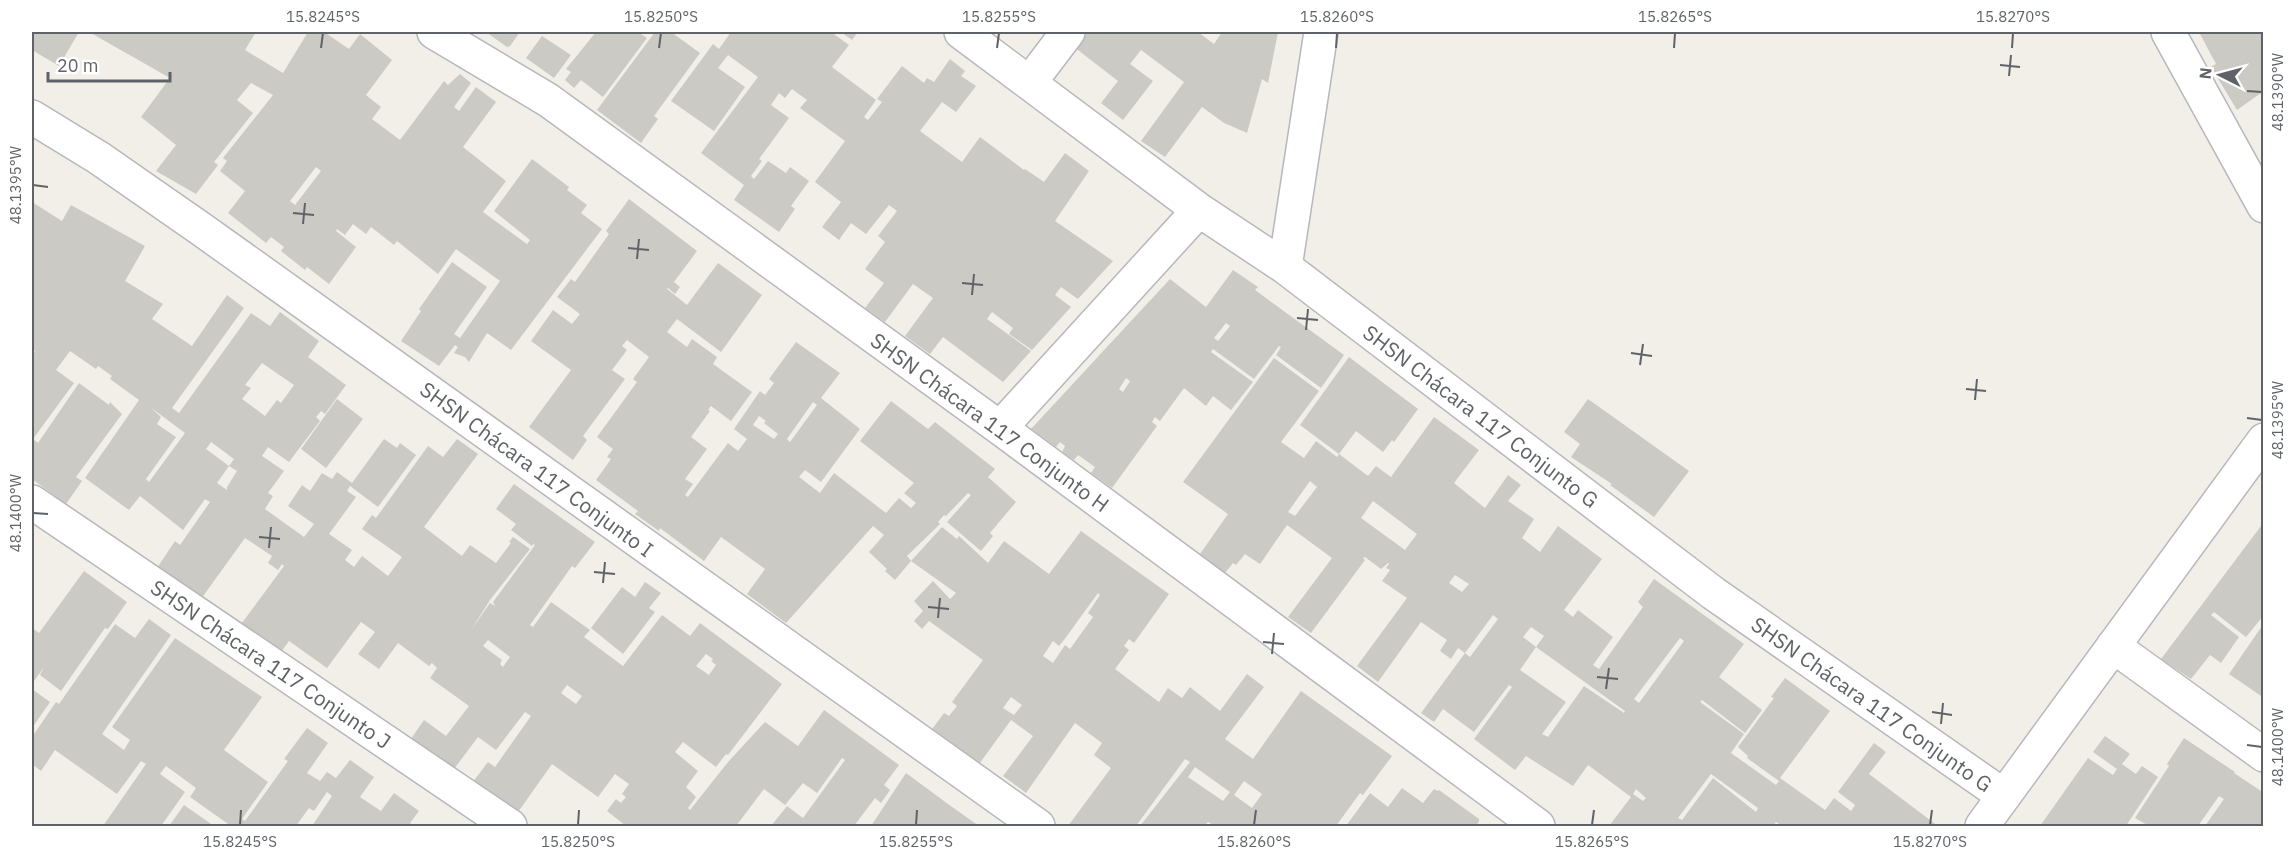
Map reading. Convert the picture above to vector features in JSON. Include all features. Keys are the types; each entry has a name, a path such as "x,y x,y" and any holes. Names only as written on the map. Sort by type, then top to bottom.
{"street":[{"name":"SHSN Chácara 117 Conjunto H","path":"434,32 548,100 1000,429 1538,826"},
{"name":"SHSN Chácara 117 Conjunto G","path":"961,32 1199,210 1285,267 1713,593 2004,796"},
{"path":"1030,82 1068,32"},
{"path":"1285,267 1321,32"},
{"path":"2168,32 2264,206"},
{"name":"SHSN Chácara 117 Conjunto I","path":"32,117 99,158 201,229 1038,826"},
{"path":"1000,429 1199,210"},
{"path":"1982,826 2264,440"},
{"name":"SHSN Chácara 117 Conjunto J","path":"32,502 510,826"},
{"path":"2114,646 2264,755"}],"building":[{"path":"32,32 79,32 59,66 32,50"},
{"path":"89,32 256,32 245,50 283,73 308,32 324,32 349,49 360,34 392,60 366,95 381,107 372,119 400,140 444,81 448,85 460,74 471,83 454,107 459,111 476,87 496,102 463,147 506,181 483,212 527,244 530,240 494,211 532,159 569,187 567,190 587,205 581,213 602,229 511,350 487,333 469,362 465,357 454,353 458,347 455,345 439,366 401,341 421,311 419,309 452,262 487,287 454,334 460,338 500,281 456,249 438,274 397,241 394,245 371,227 366,234 353,224 345,235 337,229 336,231 356,247 329,284 307,267 305,270 281,251 284,247 271,237 266,243 228,213 245,191 220,171 227,161 223,158 273,95 251,83 237,100 253,113 214,162 218,165 196,194 156,171 176,145 141,117 170,78","holes":["316,167 321,171 295,205 290,201"]},
{"path":"486,32 520,32 507,47"},
{"path":"596,32 638,32 647,38 603,97 581,80 574,88 565,80 571,72 566,69"},
{"path":"655,32 671,32 700,53 654,116 658,119 641,143 597,110"},
{"path":"731,32 831,32 849,45 832,67 876,100 864,117 868,120 882,102 877,99 902,66 924,83 927,78 934,82 950,59 965,71 961,76 976,86 956,112 942,102 920,131 962,162 980,137 1044,182 1065,153 1089,171 1055,221 1113,261 1078,299 1061,287 1055,295 1071,307 1032,350 1009,334 1013,328 992,312 987,319 1031,351 1003,382 943,337 930,354 905,336 933,298 913,284 885,322 865,308 884,283 865,269 885,242 878,236 897,211 889,205 866,234 851,223 839,240 822,227 841,202 815,182 845,141 800,108 807,100 792,89 785,98 779,93 771,105 789,118 759,159 762,161 751,176 754,179 768,161 786,173 790,167 809,181 791,206 795,209 779,232 734,200 744,185 701,153 758,77 728,55 718,68 745,87 714,131 671,101 713,44 719,49"},
{"path":"841,32 858,32 852,40"},
{"path":"1086,32 1198,32 1214,44 1222,32 1278,32 1268,83 1262,79 1247,133 1224,123 1202,107 1165,157 1141,141 1184,82 1141,50 1130,64 1153,81 1123,120 1101,103 1118,81 1074,47"},
{"path":"2199,32 2264,32 2264,91 2237,110 2211,67 2216,64"},
{"path":"542,36 571,55 554,78 526,58"},
{"path":"629,199 697,251 674,282 680,287 675,294 667,289 687,305 718,263 762,295 721,352 677,319 667,332 687,347 692,339 717,357 713,364 752,392 731,421 711,406 708,410 710,411 691,437 707,449 685,479 693,484 685,495 688,497 728,443 738,451 747,439 734,429 760,391 765,395 774,383 769,379 796,342 840,373 821,398 860,429 821,482 805,470 799,477 820,493 834,473 886,513 899,498 911,508 916,503 904,493 914,483 860,441 891,401 928,429 935,422 995,469 988,477 1016,502 990,533 993,536 981,551 947,522 971,495 968,493 946,516 944,515 938,522 940,524 907,556 911,561 895,580 869,552 884,535 873,526 786,623 747,594 765,569 721,537 704,561 660,528 659,531 635,514 638,511 596,480 611,459 607,457 613,449 597,437 637,382 633,379 649,357 627,340 622,346 627,350 612,370 625,379 583,436 587,440 573,460 529,427 571,370 531,341 553,310 572,324 580,314 557,297 571,279 575,282 609,234 606,231","holes":["813,402 817,405 790,442 787,439","759,416 778,434 774,439 753,425"]},
{"path":"32,202 62,221 71,205 145,246 125,281 163,304 152,319 192,346 227,295 244,308 172,408 179,413 251,313 270,326 280,312 319,341 308,357 346,385 325,414 321,411 316,417 320,421 289,462 268,447 262,456 284,471 268,493 273,496 265,509 304,537 314,524 288,506 302,485 310,491 322,473 332,479 337,472 352,483 384,439 397,448 400,443 416,455 378,507 350,486 347,491 356,497 329,534 352,550 345,560 354,567 362,556 388,576 402,557 362,529 372,515 376,518 428,446 443,457 457,439 478,454 424,527 462,556 470,545 496,563 513,537 530,549 490,600 471,630 490,603 495,606 493,602 535,545 532,546 511,530 516,524 496,509 514,484 595,542 575,568 572,566 530,625 533,627 551,602 590,630 584,637 623,666 662,615 690,636 700,623 782,684 728,755 726,754 716,767 683,742 675,752 698,771 686,787 696,797 688,808 690,810 728,762 765,722 798,746 824,710 899,765 884,785 890,790 881,803 875,798 854,826 771,826 787,806 803,818 845,760 842,758 817,793 803,783 785,805 764,789 736,826 626,826 607,811 616,799 621,803 626,797 622,794 629,784 615,774 598,797 552,764 511,822 466,791 488,762 495,767 531,716 525,712 496,750 478,737 451,773 408,743 424,720 446,736 469,706 430,678 437,668 432,663 429,666 398,643 379,669 358,654 375,632 361,622 327,668 289,641 278,656 239,627 284,566 282,564 278,570 268,563 272,556 245,538 201,599 157,568 175,541 180,545 210,502 205,499 183,530 140,496 129,510 85,478 139,400 110,379 112,376 98,366 96,369 70,351 56,370 74,383 33,439 38,443 79,383 109,405 110,402 122,414 76,477 82,481 66,504 32,479 32,356 35,351 32,349","holes":["262,363 294,385 281,403 277,400 265,416 242,399 251,388 245,385","150,407 185,433 149,482 146,479 176,437 157,424 161,417","211,442 234,459 229,466 206,449","229,466 237,471 227,490 217,483","488,640 510,657 503,667 500,664 502,660 483,646","706,654 713,659 711,661 716,665 709,675 696,666","567,685 582,696 576,704 561,693"]},
{"path":"1233,270 1258,287 1255,290 1344,355 1321,388 1276,355 1281,347 1279,346 1254,379 1213,349 1211,352 1253,382 1231,410 1213,396 1206,406 1184,388 1160,421 1155,417 1152,422 1157,426 1112,488 1091,473 1095,467 1078,455 1074,460 1062,452 1065,446 1060,442 1056,447 1031,429 1170,279 1206,307","holes":["1226,323 1230,326 1218,341 1214,338","1126,378 1130,381 1123,392 1119,389"]},
{"path":"1349,357 1418,409 1394,442 1392,440 1383,452 1356,431 1339,454 1300,425"},
{"path":"1274,358 1319,391 1281,442 1304,458 1316,441 1337,457 1339,454 1368,476 1376,466 1391,477 1434,417 1479,450 1454,483 1485,508 1508,475 1521,485 1508,501 1534,519 1522,538 1540,552 1558,526 1602,559 1564,610 1573,617 1578,610 1613,637 1593,665 1599,669 1643,607 1638,602 1654,579 1744,644 1719,677 1762,710 1745,733 1702,700 1700,702 1744,734 1731,753 1776,785 1779,781 1747,758 1748,756 1738,747 1774,698 1771,697 1785,678 1830,711 1780,778 1825,810 1834,798 1851,811 1855,805 1838,792 1874,743 1886,752 1869,774 1938,826 1782,826 1776,822 1773,826 1609,826 1631,797 1588,765 1573,786 1526,756 1515,770 1474,739 1512,687 1509,685 1474,732 1443,709 1434,722 1421,713 1465,653 1458,648 1451,659 1440,651 1447,640 1421,622 1378,682 1357,666 1407,598 1382,581 1390,570 1386,568 1388,563 1381,569 1365,557 1363,558 1365,560 1311,633 1288,617 1332,558 1287,525 1260,564 1245,554 1225,573 1200,554 1228,514 1183,482","holes":["1310,481 1317,487 1295,516 1288,512","1373,501 1417,534 1405,550 1361,518","1455,575 1469,584 1462,592 1449,583","1493,615 1498,619 1470,657 1465,653","1531,627 1544,636 1536,647 1523,637","1680,638 1684,641 1639,703 1634,699","1536,647 1625,711 1624,713 1584,686 1548,737 1542,734 1566,702 1520,670","1711,774 1758,808 1756,812 1713,778 1682,820 1678,818","1636,789 1646,798 1643,801 1633,794"]},
{"path":"337,399 363,419 326,468 301,449"},
{"path":"1588,399 1689,471 1654,517 1610,485 1612,484 1571,457 1580,444 1564,432"},
{"path":"2264,522 2264,615 2246,637 2214,612 2211,615 2239,637 2221,663 2210,655 2191,679 2161,659"},
{"path":"942,527 957,539 959,536 988,563 1004,541 1049,574 1081,531 1169,594 1134,643 1129,639 1124,646 1129,650 1115,669 1159,702 1168,688 1182,698 1190,687 1220,711 1247,674 1264,687 1225,739 1253,759 1301,691 1392,756 1363,795 1360,793 1336,826 1215,826 1208,822 1204,826 1140,826 1190,762 1185,759 1136,826 1068,826 1111,768 1094,755 1102,743 1075,723 1026,793 1003,776 1033,736 1011,720 977,767 930,732 944,713 949,716 957,706 952,702 983,660 929,621 922,629 914,621 923,611 914,601 933,581 950,599 956,593 911,561","holes":["1098,593 1100,595 1088,613 1093,617 1070,649 1065,645 1053,663 1043,656 1053,641 1059,646","1011,697 1022,705 1014,715 1003,708","1195,767 1230,792 1223,801 1188,777","1244,781 1262,794 1252,808 1234,795"]},
{"path":"84,571 127,602 108,629 105,628 61,691 40,675 44,667 32,684 32,628 39,633"},
{"path":"645,582 661,593 649,608 655,612 623,654 591,628 622,587 635,597"},
{"path":"149,619 171,635 102,734 124,750 130,740 112,727 175,638 262,697 224,750 268,782 242,819 245,821 288,761 284,759 307,728 328,743 307,773 320,781 327,772 336,778 350,760 374,777 360,797 381,811 394,793 419,811 410,823 415,826 312,826 332,796 327,792 314,811 309,808 296,826 231,826 190,797 196,788 166,766 160,774 185,792 161,826 103,826 146,764 141,761 117,794 55,750 41,771 32,764 32,737 56,702 59,704 115,624 135,638"},
{"path":"2264,623 2264,698 2229,674"},
{"path":"32,689 50,702 32,728"},
{"path":"2105,736 2130,754 2122,764 2136,774 2142,766 2158,777 2126,826 2040,826 2088,758 2113,775 2117,769 2093,752"},
{"path":"2184,738 2264,793 2264,826 2205,826 2224,799 2219,796 2198,826 2149,826 2135,818 2169,766 2167,764"},
{"path":"906,773 948,804 979,826 871,826"},
{"path":"1402,788 1423,803 1434,789 1439,790 1479,819 1479,822 1475,826 1346,826 1370,793 1388,807"},
{"path":"184,805 214,826 169,826"}]}
